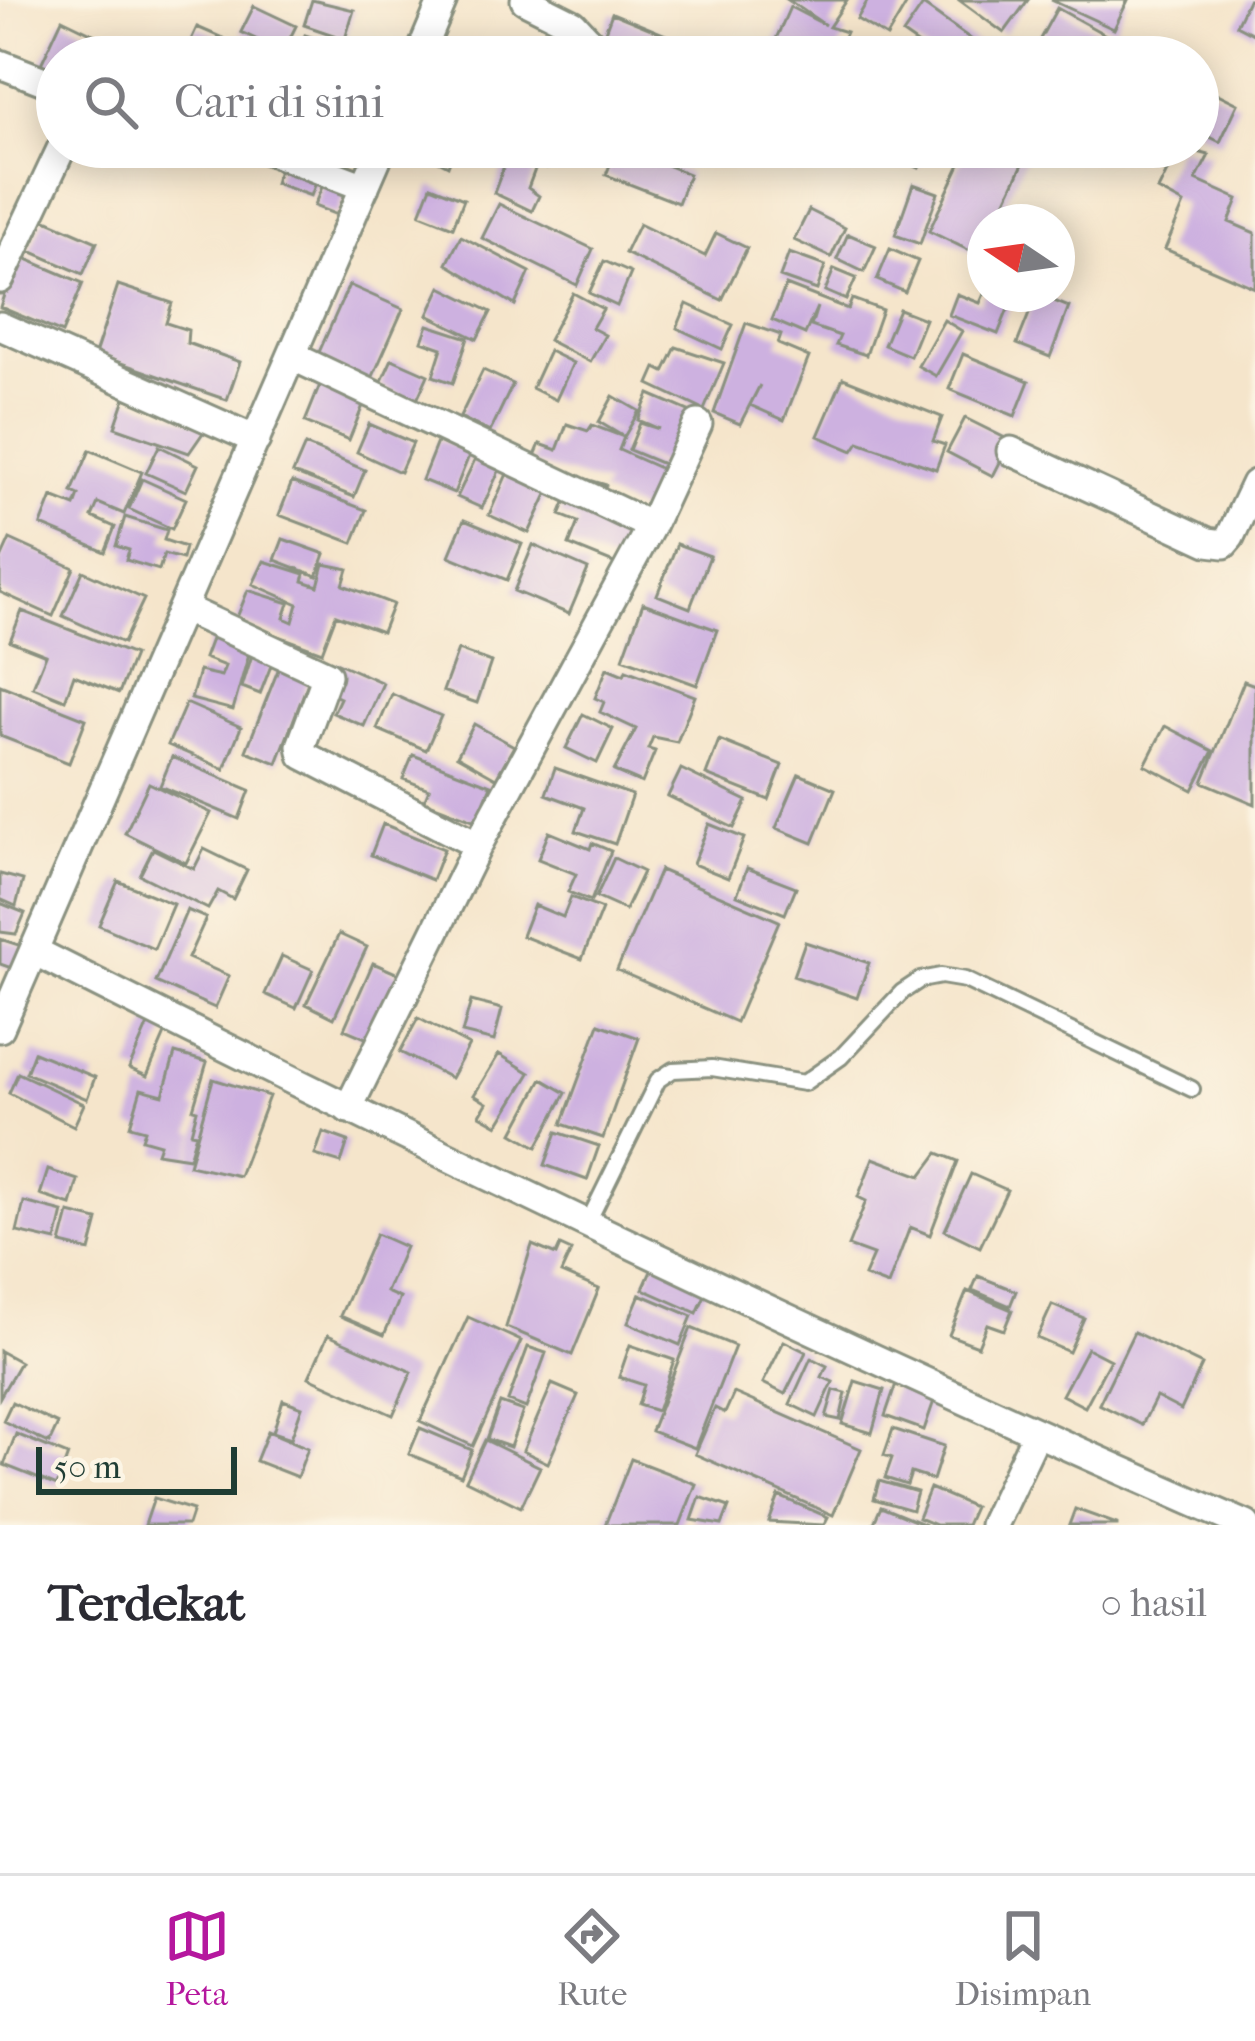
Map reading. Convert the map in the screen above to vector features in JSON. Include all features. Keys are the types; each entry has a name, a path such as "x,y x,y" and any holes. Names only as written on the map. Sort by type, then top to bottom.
{"street":[{"path":"428,36 443,0"},
{"path":"525,0 573,24 584,36"},
{"path":"0,64 36,78"},
{"path":"0,279 52,168"},
{"path":"315,168 365,187"},
{"path":"0,1028 373,168"},
{"path":"0,326 256,440"},
{"path":"294,357 651,526"},
{"path":"348,1109 478,845 651,526 698,424"},
{"path":"1011,451 1208,542 1224,544 1230,537 1255,484"},
{"path":"183,608 327,675 301,746 303,755 478,845"},
{"path":"34,951 587,1224 1036,1434 1246,1525"},
{"path":"993,1525 1036,1434"}],"lane":[{"path":"587,1224 658,1081 687,1066 804,1083 842,1057 902,992 920,980 965,980 1192,1089"}],"building":[{"path":"312,0 354,10 346,36 304,25"},
{"path":"788,0 847,0 829,27 846,32 844,36 777,36 790,7 825,25"},
{"path":"868,0 909,0 888,36 857,19"},
{"path":"959,0 1028,0 1004,33"},
{"path":"1051,0 1128,0 1114,29"},
{"path":"1248,0 1255,0 1255,35 1236,25"},
{"path":"923,5 967,36 906,36"},
{"path":"254,6 296,26 291,36 241,32"},
{"path":"1057,8 1108,36 1042,36"},
{"path":"612,13 666,35 666,36 603,36"},
{"path":"62,19 97,36 54,36"},
{"path":"197,27 218,36 193,36"},
{"path":"1219,94 1238,104 1219,142"},
{"path":"280,168 318,177 311,196 275,183"},
{"path":"503,168 536,168 528,188 539,196 532,211 494,193"},
{"path":"609,168 674,168 689,174 678,203 606,175"},
{"path":"958,168 1021,168 1005,202 1009,204 967,204 967,249 929,231"},
{"path":"1169,168 1202,168 1196,180 1238,199 1229,222 1255,233 1255,288 1165,249 1184,204 1158,190"},
{"path":"325,180 347,189 337,215 314,206"},
{"path":"913,184 938,193 920,244 895,235"},
{"path":"431,186 464,199 453,227 420,214"},
{"path":"499,204 593,249 577,285 482,238"},
{"path":"809,210 845,228 831,257 794,240"},
{"path":"44,219 97,242 83,274 30,251"},
{"path":"639,224 705,256 716,233 747,248 722,300 625,253"},
{"path":"848,234 876,246 864,272 837,259"},
{"path":"461,236 530,272 515,305 447,264"},
{"path":"890,249 918,261 905,292 877,280"},
{"path":"789,253 825,266 817,290 780,277"},
{"path":"17,255 83,283 62,333 0,307"},
{"path":"604,261 631,273 617,306 589,293"},
{"path":"834,269 856,278 846,300 825,291"},
{"path":"118,285 172,303 166,323 188,330 187,343 240,362 227,400 95,354"},
{"path":"349,285 403,309 370,383 316,359"},
{"path":"786,285 848,309 852,299 882,310 866,355 836,345 840,336 811,326 817,307 805,334 772,320"},
{"path":"441,287 491,312 477,339 428,315"},
{"path":"573,293 603,309 592,328 605,335 590,362 548,340"},
{"path":"957,294 967,298 967,312 1007,312 998,334 949,315"},
{"path":"687,304 733,325 722,349 677,328"},
{"path":"899,309 925,319 910,356 884,345"},
{"path":"1030,312 1067,312 1050,357 1017,344"},
{"path":"944,320 962,331 936,376 918,366"},
{"path":"746,323 781,335 778,344 809,357 784,420 750,405 760,385 740,424 714,413"},
{"path":"428,325 468,338 453,383 433,376 442,348 422,341"},
{"path":"676,347 724,363 704,410 649,384 656,368 664,372"},
{"path":"549,351 573,363 556,400 532,388"},
{"path":"963,354 1029,381 1015,416 949,389"},
{"path":"392,359 428,375 416,402 380,385"},
{"path":"483,370 513,384 490,432 460,417"},
{"path":"843,378 942,417 933,441 945,445 936,469 859,442 853,451 818,436"},
{"path":"322,380 366,398 349,440 305,422"},
{"path":"649,394 691,412 670,467 629,450 640,423 659,429 638,420"},
{"path":"613,396 639,411 624,437 599,422"},
{"path":"125,398 207,427 189,453 115,427"},
{"path":"965,418 1011,441 993,476 947,452"},
{"path":"369,424 413,443 400,472 357,452"},
{"path":"567,424 588,431 592,425 624,437 619,450 666,471 647,514 601,493 606,485 532,463 540,444 557,450"},
{"path":"438,440 470,453 454,493 422,480"},
{"path":"305,445 365,470 354,497 293,473"},
{"path":"159,446 198,465 186,491 146,473"},
{"path":"90,450 142,472 124,514 98,503 92,517 115,527 105,552 41,525 52,497 75,506 79,495 72,492"},
{"path":"479,451 503,462 482,508 457,497"},
{"path":"510,467 551,486 529,533 489,515"},
{"path":"142,479 186,499 172,529 129,509"},
{"path":"292,482 366,510 353,543 279,515"},
{"path":"567,498 637,527 621,566 569,545 578,522 560,515"},
{"path":"125,517 167,530 164,540 185,547 182,559 164,554 159,570 126,560 129,550 116,546"},
{"path":"464,520 522,544 507,580 449,556"},
{"path":"10,539 74,568 53,616 0,592 0,561"},
{"path":"283,539 325,554 317,576 275,560"},
{"path":"677,544 710,556 690,608 657,595"},
{"path":"533,545 588,569 569,614 514,591"},
{"path":"264,561 305,574 303,581 318,586 324,564 348,569 343,585 393,604 382,632 336,615 322,652 236,620 248,590 289,603 284,618 293,622 298,604 253,584"},
{"path":"83,571 144,599 123,643 63,616"},
{"path":"643,603 717,630 697,685 623,658"},
{"path":"22,611 134,655 119,693 74,675 65,700 33,687 46,655 10,641"},
{"path":"214,631 252,643 233,710 191,699 199,671 221,676 225,666 204,658"},
{"path":"458,650 491,662 477,703 443,691"},
{"path":"252,655 272,663 260,694 242,687"},
{"path":"282,660 312,672 277,763 246,751"},
{"path":"338,663 383,683 364,726 333,713 340,698 325,691"},
{"path":"607,668 624,675 626,670 695,696 677,742 653,737 648,749 655,751 642,783 614,771 636,729 600,712 604,702 595,698"},
{"path":"1244,681 1255,685 1255,804 1203,782"},
{"path":"0,685 86,719 69,763 0,736"},
{"path":"392,694 441,716 426,750 377,729"},
{"path":"186,703 241,727 224,769 168,745"},
{"path":"583,714 613,729 597,763 566,748"},
{"path":"474,724 514,746 496,778 457,756"},
{"path":"1165,726 1213,751 1193,790 1145,765"},
{"path":"719,740 782,765 769,800 706,775"},
{"path":"413,755 491,785 476,821 424,801 429,789 403,779"},
{"path":"172,757 250,790 239,819 160,786"},
{"path":"555,768 632,795 615,844 576,831 584,808 546,794"},
{"path":"681,769 747,801 734,828 668,796"},
{"path":"799,774 835,789 813,843 776,828"},
{"path":"149,783 211,813 186,863 125,833"},
{"path":"383,824 444,849 432,880 371,855"},
{"path":"709,824 744,838 728,878 693,864"},
{"path":"549,832 590,849 592,843 611,851 591,901 568,892 576,874 538,859"},
{"path":"153,849 194,869 204,849 247,870 233,899 218,891 208,909 140,875"},
{"path":"614,858 643,872 625,910 596,897"},
{"path":"747,868 796,887 785,914 737,895"},
{"path":"660,870 779,921 736,1022 617,970"},
{"path":"0,874 23,880 16,906 0,899"},
{"path":"118,881 173,904 154,949 99,925"},
{"path":"571,897 602,909 582,959 522,936 534,905 563,917"},
{"path":"0,903 25,913 16,934 0,932"},
{"path":"187,910 206,918 188,958 229,976 215,1008 156,982"},
{"path":"339,934 367,947 334,1018 306,1004"},
{"path":"0,939 25,947 17,970 0,964"},
{"path":"805,942 869,963 857,998 793,976"},
{"path":"282,956 313,970 296,1008 265,994"},
{"path":"373,963 403,976 375,1042 344,1029"},
{"path":"471,1001 502,1009 494,1041 462,1033"},
{"path":"418,1018 469,1045 451,1078 400,1052"},
{"path":"150,1020 168,1027 147,1076 129,1068"},
{"path":"599,1024 639,1038 603,1138 562,1124"},
{"path":"34,1052 95,1077 87,1099 26,1073"},
{"path":"175,1053 207,1062 193,1109 197,1110 191,1133 196,1134 189,1158 157,1153 160,1144 142,1139 145,1130 130,1126 141,1089 163,1095"},
{"path":"499,1054 530,1073 498,1125 480,1115 487,1103 474,1095"},
{"path":"18,1073 84,1104 74,1126 9,1093"},
{"path":"213,1079 269,1096 239,1176 189,1165"},
{"path":"542,1079 566,1093 537,1147 513,1133"},
{"path":"323,1132 348,1141 341,1163 315,1155"},
{"path":"557,1132 599,1146 587,1180 545,1165"},
{"path":"938,1153 958,1161 930,1235 910,1227 888,1285 864,1276 873,1255 848,1246 866,1201 858,1197 873,1158 921,1176"},
{"path":"48,1170 78,1180 71,1205 40,1195"},
{"path":"971,1174 1007,1190 980,1247 945,1230"},
{"path":"24,1202 63,1212 56,1241 17,1232"},
{"path":"69,1213 98,1220 90,1251 61,1244"},
{"path":"376,1234 405,1247 386,1292 400,1298 384,1335 340,1316"},
{"path":"532,1245 556,1255 560,1246 571,1251 561,1273 599,1289 572,1355 506,1327"},
{"path":"656,1260 710,1284 697,1313 643,1289"},
{"path":"978,1276 1016,1291 1010,1306 972,1290"},
{"path":"967,1291 1012,1310 1004,1330 987,1324 978,1346 949,1335"},
{"path":"640,1294 692,1316 680,1345 628,1323"},
{"path":"1052,1305 1084,1318 1069,1352 1037,1338"},
{"path":"468,1317 521,1341 473,1446 420,1421"},
{"path":"691,1328 735,1346 695,1448 651,1431"},
{"path":"1134,1332 1202,1365 1181,1410 1156,1397 1142,1425 1099,1404"},
{"path":"328,1335 412,1372 393,1415 309,1377"},
{"path":"784,1341 806,1352 785,1394 763,1383"},
{"path":"630,1345 674,1360 657,1411 638,1405 644,1385 619,1377"},
{"path":"528,1347 546,1353 526,1408 508,1401"},
{"path":"1087,1348 1110,1360 1085,1407 1062,1395"},
{"path":"0,1351 20,1362 0,1397"},
{"path":"811,1358 827,1366 822,1377 833,1382 817,1417 790,1404"},
{"path":"855,1381 884,1390 872,1433 842,1424"},
{"path":"552,1384 578,1395 548,1463 523,1451"},
{"path":"896,1384 935,1398 924,1430 885,1416"},
{"path":"834,1390 846,1393 840,1420 826,1417"},
{"path":"734,1393 861,1449 833,1515 695,1454 715,1408 725,1413"},
{"path":"283,1400 302,1407 291,1438 273,1432"},
{"path":"12,1402 58,1424 49,1443 3,1421"},
{"path":"500,1403 523,1411 510,1447 487,1439"},
{"path":"420,1428 472,1450 461,1476 409,1454"},
{"path":"893,1429 944,1446 933,1480 911,1473 907,1485 885,1478 892,1458 884,1455"},
{"path":"268,1431 308,1448 297,1477 256,1461"},
{"path":"16,1434 68,1455 57,1486 4,1465"},
{"path":"485,1440 540,1467 521,1507 466,1480"},
{"path":"631,1459 696,1484 680,1525 605,1525"},
{"path":"879,1481 917,1492 912,1510 874,1499"},
{"path":"930,1488 974,1507 966,1525 935,1525 918,1518"},
{"path":"779,1496 828,1517 824,1525 769,1522"},
{"path":"700,1497 729,1507 722,1525 692,1520"},
{"path":"154,1498 193,1510 188,1525 145,1525"},
{"path":"881,1507 925,1525 873,1525"},
{"path":"1075,1509 1117,1524 1117,1525 1069,1525"}]}
